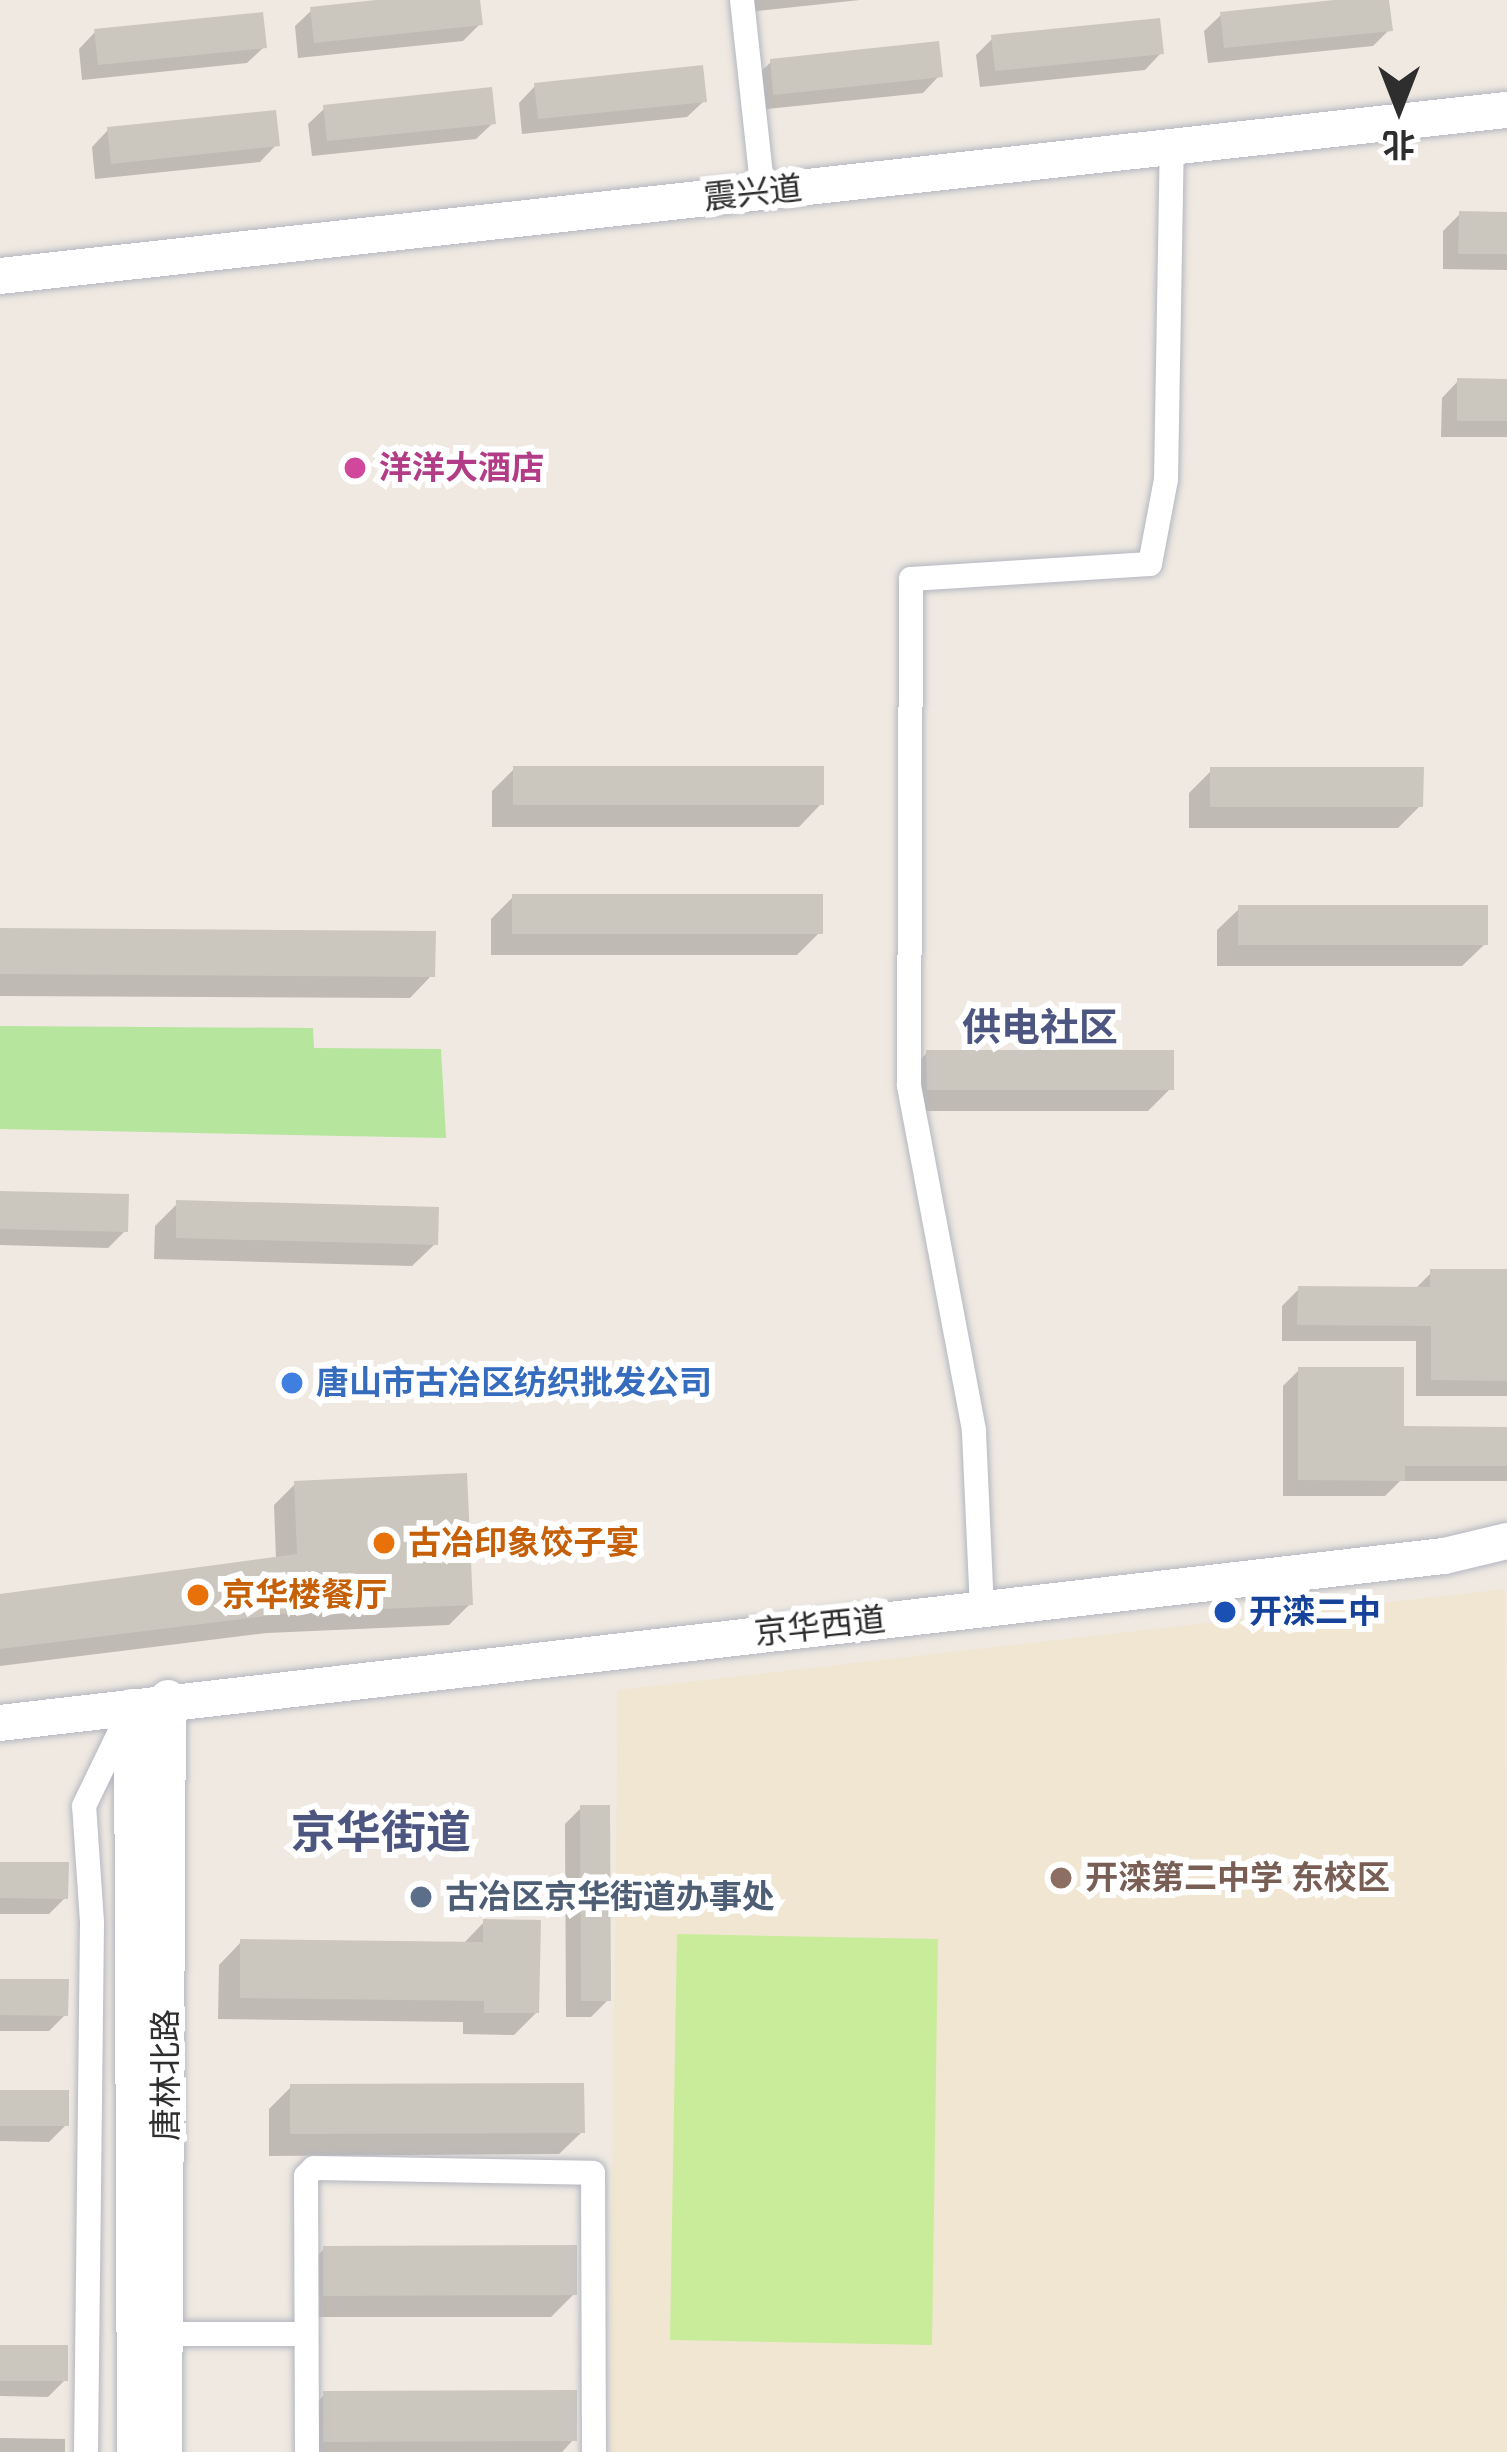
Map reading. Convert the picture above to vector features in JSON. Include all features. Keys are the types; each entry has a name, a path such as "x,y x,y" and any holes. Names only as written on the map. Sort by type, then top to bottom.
{"main road":[{"name":"震兴道","path":"0,276 1507,110"},
{"name":"京华西道","path":"0,1723 169,1698 1444,1556 1507,1541"},
{"name":"唐林北路","path":"164,2452 169,1698"},
{"name":"唐林北路","path":"132,1706 135,2452"}],"street":[{"path":"742,0 763,192"},
{"path":"982,1609 974,1430 909,1085 911,580 1150,564 1168,436 1172,146"},
{"path":"86,2452 92,1922 84,1807 132,1706"},
{"path":"307,2452 305,2176 314,2168 593,2173 594,2452"},
{"path":"165,2334 305,2334"}],"shaded area":[{"name":"开滦第二中学 东校区","path":"1505,1589 1507,2452 609,2452 618,1690"}],"green space":[{"path":"0,1026 313,1028 314,1048 441,1049 446,1138 0,1129"},
{"path":"677,1934 938,1939 932,2345 670,2340"}],"building":[{"path":"376,0 480,0 483,25 314,43 310,7"},
{"path":"1334,0 1389,0 1393,31 1224,48 1220,12"},
{"path":"263,12 267,48 98,65 94,29"},
{"path":"1160,18 1164,54 995,71 991,35"},
{"path":"939,41 943,77 773,95 770,59"},
{"path":"703,65 707,102 538,119 534,83"},
{"path":"492,87 496,124 327,141 323,105"},
{"path":"276,110 280,146 111,164 107,127"},
{"path":"1459,211 1507,212 1507,254 1458,254"},
{"path":"1457,378 1507,379 1507,421 1457,421"},
{"path":"513,766 824,766 824,805 513,805"},
{"path":"1210,767 1424,767 1423,807 1210,807"},
{"path":"512,894 823,894 823,934 512,934"},
{"path":"1238,905 1488,905 1488,945 1238,945"},
{"path":"0,928 436,931 435,977 0,974"},
{"path":"926,1050 1174,1050 1174,1090 927,1090"},
{"path":"0,1191 129,1194 128,1232 0,1229"},
{"path":"176,1200 439,1207 438,1245 176,1238"},
{"path":"1430,1269 1507,1269 1507,1381 1431,1380 1431,1326 1297,1325 1298,1286 1430,1287"},
{"path":"1298,1367 1404,1367 1404,1426 1507,1427 1507,1466 1405,1466 1405,1481 1298,1480"},
{"path":"467,1473 473,1605 290,1613 0,1649 0,1594 297,1554 294,1481"},
{"path":"580,1805 610,1805 611,2001 581,2001"},
{"path":"0,1862 69,1862 68,1899 0,1898"},
{"name":"古冶区京华街道办事处","path":"483,1919 541,1920 539,2013 484,2013 484,2001 240,1998 240,1939 483,1942"},
{"path":"0,1979 69,1979 68,2016 0,2015"},
{"path":"584,2083 585,2133 290,2134 290,2084"},
{"path":"0,2090 69,2090 69,2126 0,2126"},
{"path":"577,2245 577,2295 323,2296 323,2246"},
{"path":"0,2345 68,2345 68,2381 0,2381"},
{"path":"577,2390 577,2441 323,2442 323,2391"}],"place":[{"name":"洋洋大酒店","path":"355,468"},
{"name":"唐山市古冶区纺织批发公司","path":"292,1383"},
{"name":"古冶印象饺子宴","path":"384,1543"},
{"name":"京华楼餐厅","path":"198,1595"},
{"name":"开滦二中","path":"1225,1612"},
{"name":"开滦第二中学 东校区","path":"1061,1878"},
{"name":"古冶区京华街道办事处","path":"421,1897"}],"district":[{"name":"供电社区","path":"1040,1028"},
{"name":"京华街道","path":"381,1833"}]}
